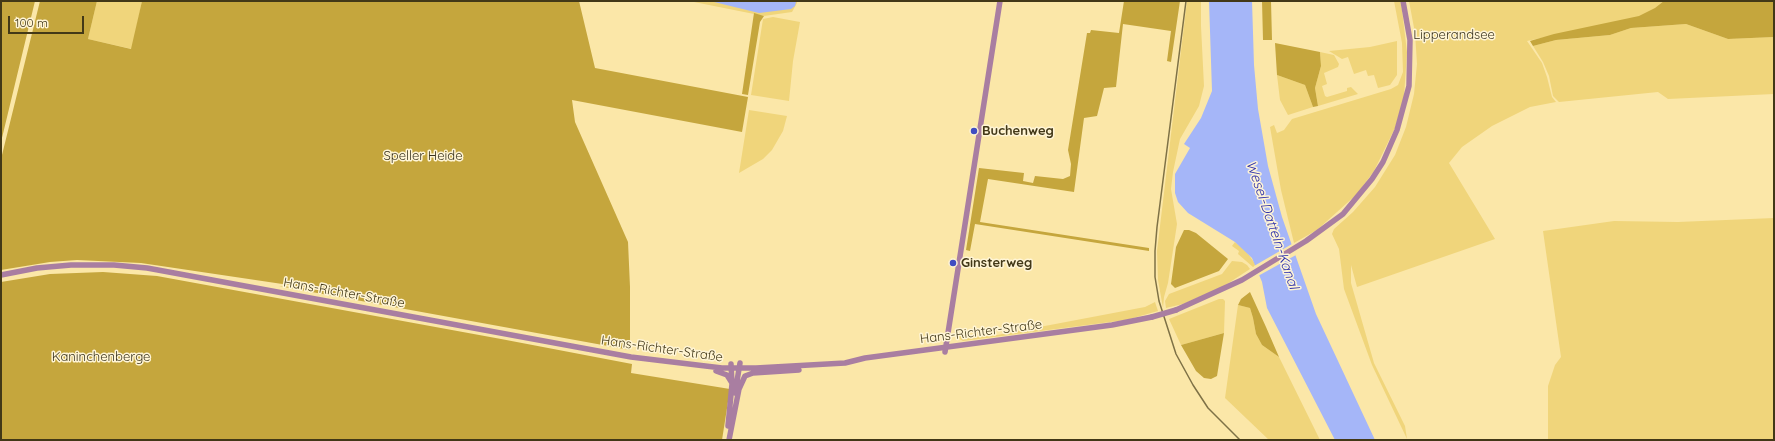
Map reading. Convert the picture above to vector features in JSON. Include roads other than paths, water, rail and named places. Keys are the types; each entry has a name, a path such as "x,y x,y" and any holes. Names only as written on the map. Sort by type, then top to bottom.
{"main road":[{"path":"945,350 1000,1"},
{"name":"Hans-Richter-Straße","path":"1,274 37,268 70,265 109,264 147,268 577,347 700,367 822,365 945,350 1112,325 1152,317 1176,310 1242,280 1306,241 1343,214 1360,195 1383,162 1397,130 1406,101 1410,71 1410,40 1403,1"},
{"path":"727,440 739,389 745,376 752,373 815,369 822,365"},
{"path":"727,440 732,384 731,366"},
{"path":"728,426 740,366"},
{"path":"700,367 727,375 732,384"}],"water":[{"path":"710,1 796,2 795,6 791,9 759,13"},
{"name":"Wesel-Datteln-Kanal","path":"1209,1 1252,1 1254,65 1258,109 1268,166 1282,217 1316,314 1375,440 1335,440 1267,308 1262,282 1252,258 1235,242 1188,213 1178,202 1175,193 1175,174 1190,148 1184,144 1201,118 1212,91"}],"railway":[{"path":"1186,1 1157,227 1155,277 1159,301 1176,354 1208,408 1240,440"}],"place":[{"name":"Buchenweg","path":"974,131"},
{"name":"Ginsterweg","path":"953,263"}],"park label":[{"name":"Lipperandsee","path":"1454,35"},
{"name":"Speller Heide","path":"423,156"},
{"name":"Kaninchenberge","path":"101,357"}]}
